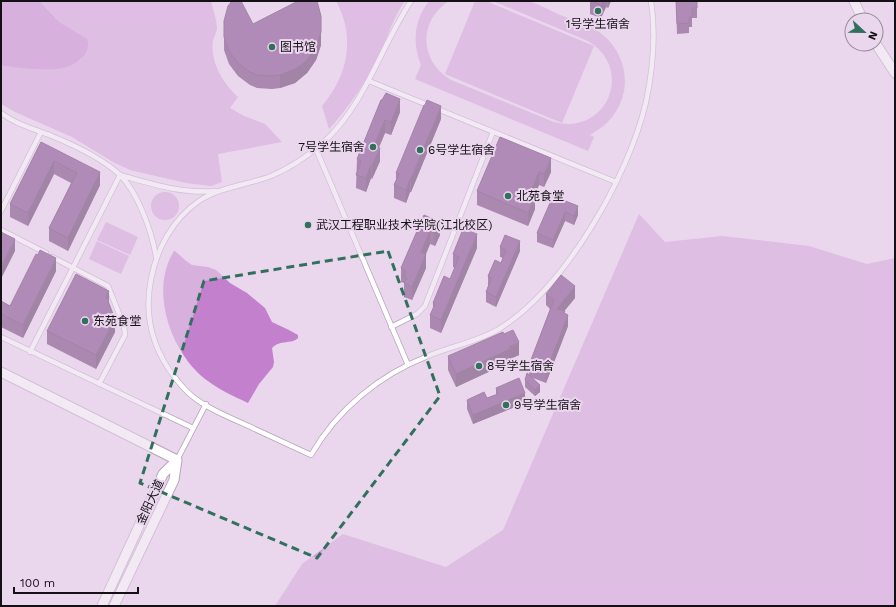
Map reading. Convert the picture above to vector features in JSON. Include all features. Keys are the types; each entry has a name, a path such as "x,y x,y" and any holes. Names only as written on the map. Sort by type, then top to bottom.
{"street":[{"path":"854,1 859,12"},
{"path":"881,52 895,73"},
{"path":"1,372 177,460"},
{"name":"金阳大道","path":"102,606 163,474 177,460"},
{"name":"金阳大道","path":"114,606 174,480 177,460"}],"lane":[{"path":"411,1 398,22 369,81 344,121 316,149 292,166 270,176 221,191 201,200 184,214 170,230 157,258 149,290 148,306 150,325 156,344 165,364 181,385 191,395 221,413 311,455 327,430 353,403 384,378 427,356 469,343 490,334 515,317 529,305 567,263 589,230 616,182 639,126 648,90 653,46 651,1"},
{"path":"369,81 616,182"},
{"path":"1,113 15,122 80,149 120,175 176,190 198,192 221,191"},
{"path":"1,211 41,132"},
{"path":"391,327 417,314 425,306 493,132"},
{"path":"316,149 408,365"},
{"path":"120,175 134,195 146,219 157,258"},
{"path":"30,352 120,175"},
{"path":"1,230 108,286 124,326 125,335 99,384"},
{"path":"1,337 194,428"},
{"path":"177,460 206,404"}],"highlighted area":[{"path":"388,251 440,396 317,558 140,483 204,281"}],"shaded area":[{"path":"1,1 211,1 217,26 213,41 214,57 223,79 238,97 230,108 244,116 265,124 282,142 218,154 222,182 211,186 186,183 130,170 113,162 72,137 15,112 1,104"},
{"path":"1,1 39,1 59,22 87,39 88,46 85,54 72,65 61,68 34,69 1,65"},
{"path":"336,1 405,1 394,19 381,52 370,73 351,102 329,129 322,106 338,82 346,56 347,42 346,28"},
{"path":"429,1 449,1 439,9 432,19 426,41 428,52 440,72 451,80 554,122 573,124 588,119 600,110 608,97 612,83 610,67 602,53 588,41 493,1 531,2 580,22 606,37 616,51 623,66 625,83 624,91 620,105 612,117 602,127 590,135 594,137 588,151 415,79 421,65 416,48 416,32 420,16"},
{"path":"475,1 486,1 594,46 562,123 445,74"},
{"path":"165,192 175,196 179,206 175,216 165,220 155,216 151,206 155,196"},
{"path":"639,214 665,242 722,236 809,246 867,264 895,258 895,606 275,606 302,564 343,534 446,567 503,530"},
{"path":"106,222 138,237 130,255 97,240"},
{"path":"97,241 129,256 121,274 89,259"},
{"path":"174,251 192,265 208,267 216,270 230,283 247,293 265,308 272,322 298,335 298,338 295,340 275,345 272,348 274,362 273,367 259,384 248,403 220,389 205,379 182,353 174,337 167,320 164,302 164,284 167,267"}],"building":[{"name":"图书馆","path":"232,1 241,1 253,24 298,1 317,1 321,16 321,32 316,47 307,60 301,65 280,75 257,75 250,72 238,63 229,51 224,37 224,21 228,6"},
{"path":"592,1 603,1 601,5"},
{"path":"676,1 697,1 697,8 692,8 692,17 689,17 689,23 677,24"},
{"path":"386,93 400,99 391,122 385,120 374,146 380,148 366,178 356,175 361,161 357,159 381,100"},
{"name":"6号学生宿舍","path":"427,100 441,106 406,190 394,185 399,174 396,173"},
{"name":"北苑食堂","path":"500,137 551,158 544,174 539,172 530,194 535,196 528,213 477,191"},
{"path":"41,142 100,172 68,238 49,228 77,173 54,161 28,213 10,204"},
{"path":"553,196 578,206 574,216 565,212 553,240 537,233"},
{"path":"424,215 440,222 435,233 430,231 421,252 426,254 412,287 404,283 407,278 404,276 406,271 401,268"},
{"path":"463,229 477,234 441,320 430,315 435,304 433,303 444,276 450,279 459,257 453,254"},
{"path":"1,232 15,239 1,267"},
{"path":"505,235 520,241 496,297 486,292 492,278 488,276 495,260 501,263 506,250 500,247"},
{"path":"40,250 56,258 23,325 1,314 1,301 10,306 36,254 38,255"},
{"name":"东苑食堂","path":"76,274 109,291 106,296 115,319 96,355 47,331"},
{"path":"561,275 575,286 557,309 565,311 564,313 568,315 546,372 529,365 554,300 546,294"},
{"path":"513,330 519,342 509,347 510,349 456,374 448,356 503,332 504,334"},
{"path":"527,373 540,385 535,390 525,380"},
{"path":"519,378 525,393 473,415 467,400 484,392 487,398 498,394 496,388"}],"place":[{"name":"1号学生宿舍","path":"598,11"},
{"name":"图书馆","path":"272,47"},
{"name":"7号学生宿舍","path":"373,147"},
{"name":"6号学生宿舍","path":"420,150"},
{"name":"北苑食堂","path":"508,196"},
{"name":"武汉工程职业技术学院(江北校区)","path":"308,225"},
{"name":"东苑食堂","path":"85,321"},
{"name":"8号学生宿舍","path":"479,366"},
{"name":"9号学生宿舍","path":"506,405"}]}
